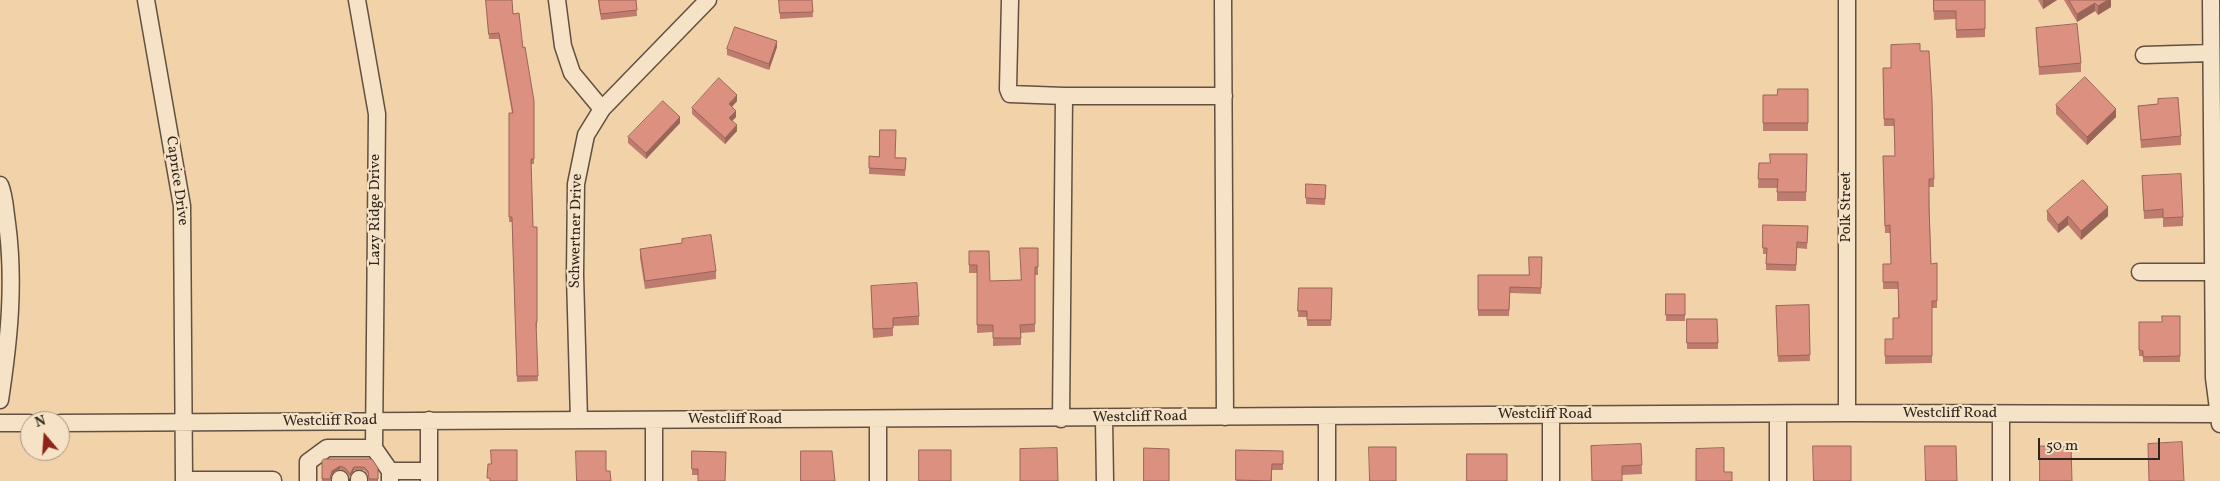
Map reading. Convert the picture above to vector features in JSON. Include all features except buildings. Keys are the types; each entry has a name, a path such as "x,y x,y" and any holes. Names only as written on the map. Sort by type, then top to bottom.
{"street":[{"name":"Caprice Drive","path":"146,0 182,206 184,480"},
{"name":"Lazy Ridge Drive","path":"357,0 377,114 374,422 364,453"},
{"path":"557,0 563,46 572,72 602,109"},
{"name":"Schwertner Drive","path":"579,420 575,275 576,184 586,135 602,109 708,0"},
{"path":"1010,0 1008,89 1010,94 1224,96"},
{"path":"1223,0 1225,417"},
{"name":"Polk Street","path":"1847,0 1847,413"},
{"path":"2211,0 2214,378 2220,424"},
{"path":"2144,55 2211,53"},
{"path":"1061,419 1064,96"},
{"path":"0,185 11,251 12,275 10,336 0,400"},
{"path":"2140,272 2214,272"},
{"name":"Westcliff Road","path":"70,423 183,424 429,420 1104,419 1847,413 2001,415 2220,414"},
{"path":"1778,414 1778,481"},
{"path":"2001,415 2001,481"},
{"path":"1327,416 1327,481"},
{"path":"1551,416 1551,481"},
{"path":"1104,419 1104,481"},
{"path":"308,481 308,462 336,453 364,453 390,476 429,476 429,420"},
{"path":"654,420 654,481"},
{"path":"878,420 878,481"},
{"path":"327,422 336,453"},
{"path":"0,423 20,423"},
{"path":"184,480 273,480"}]}
